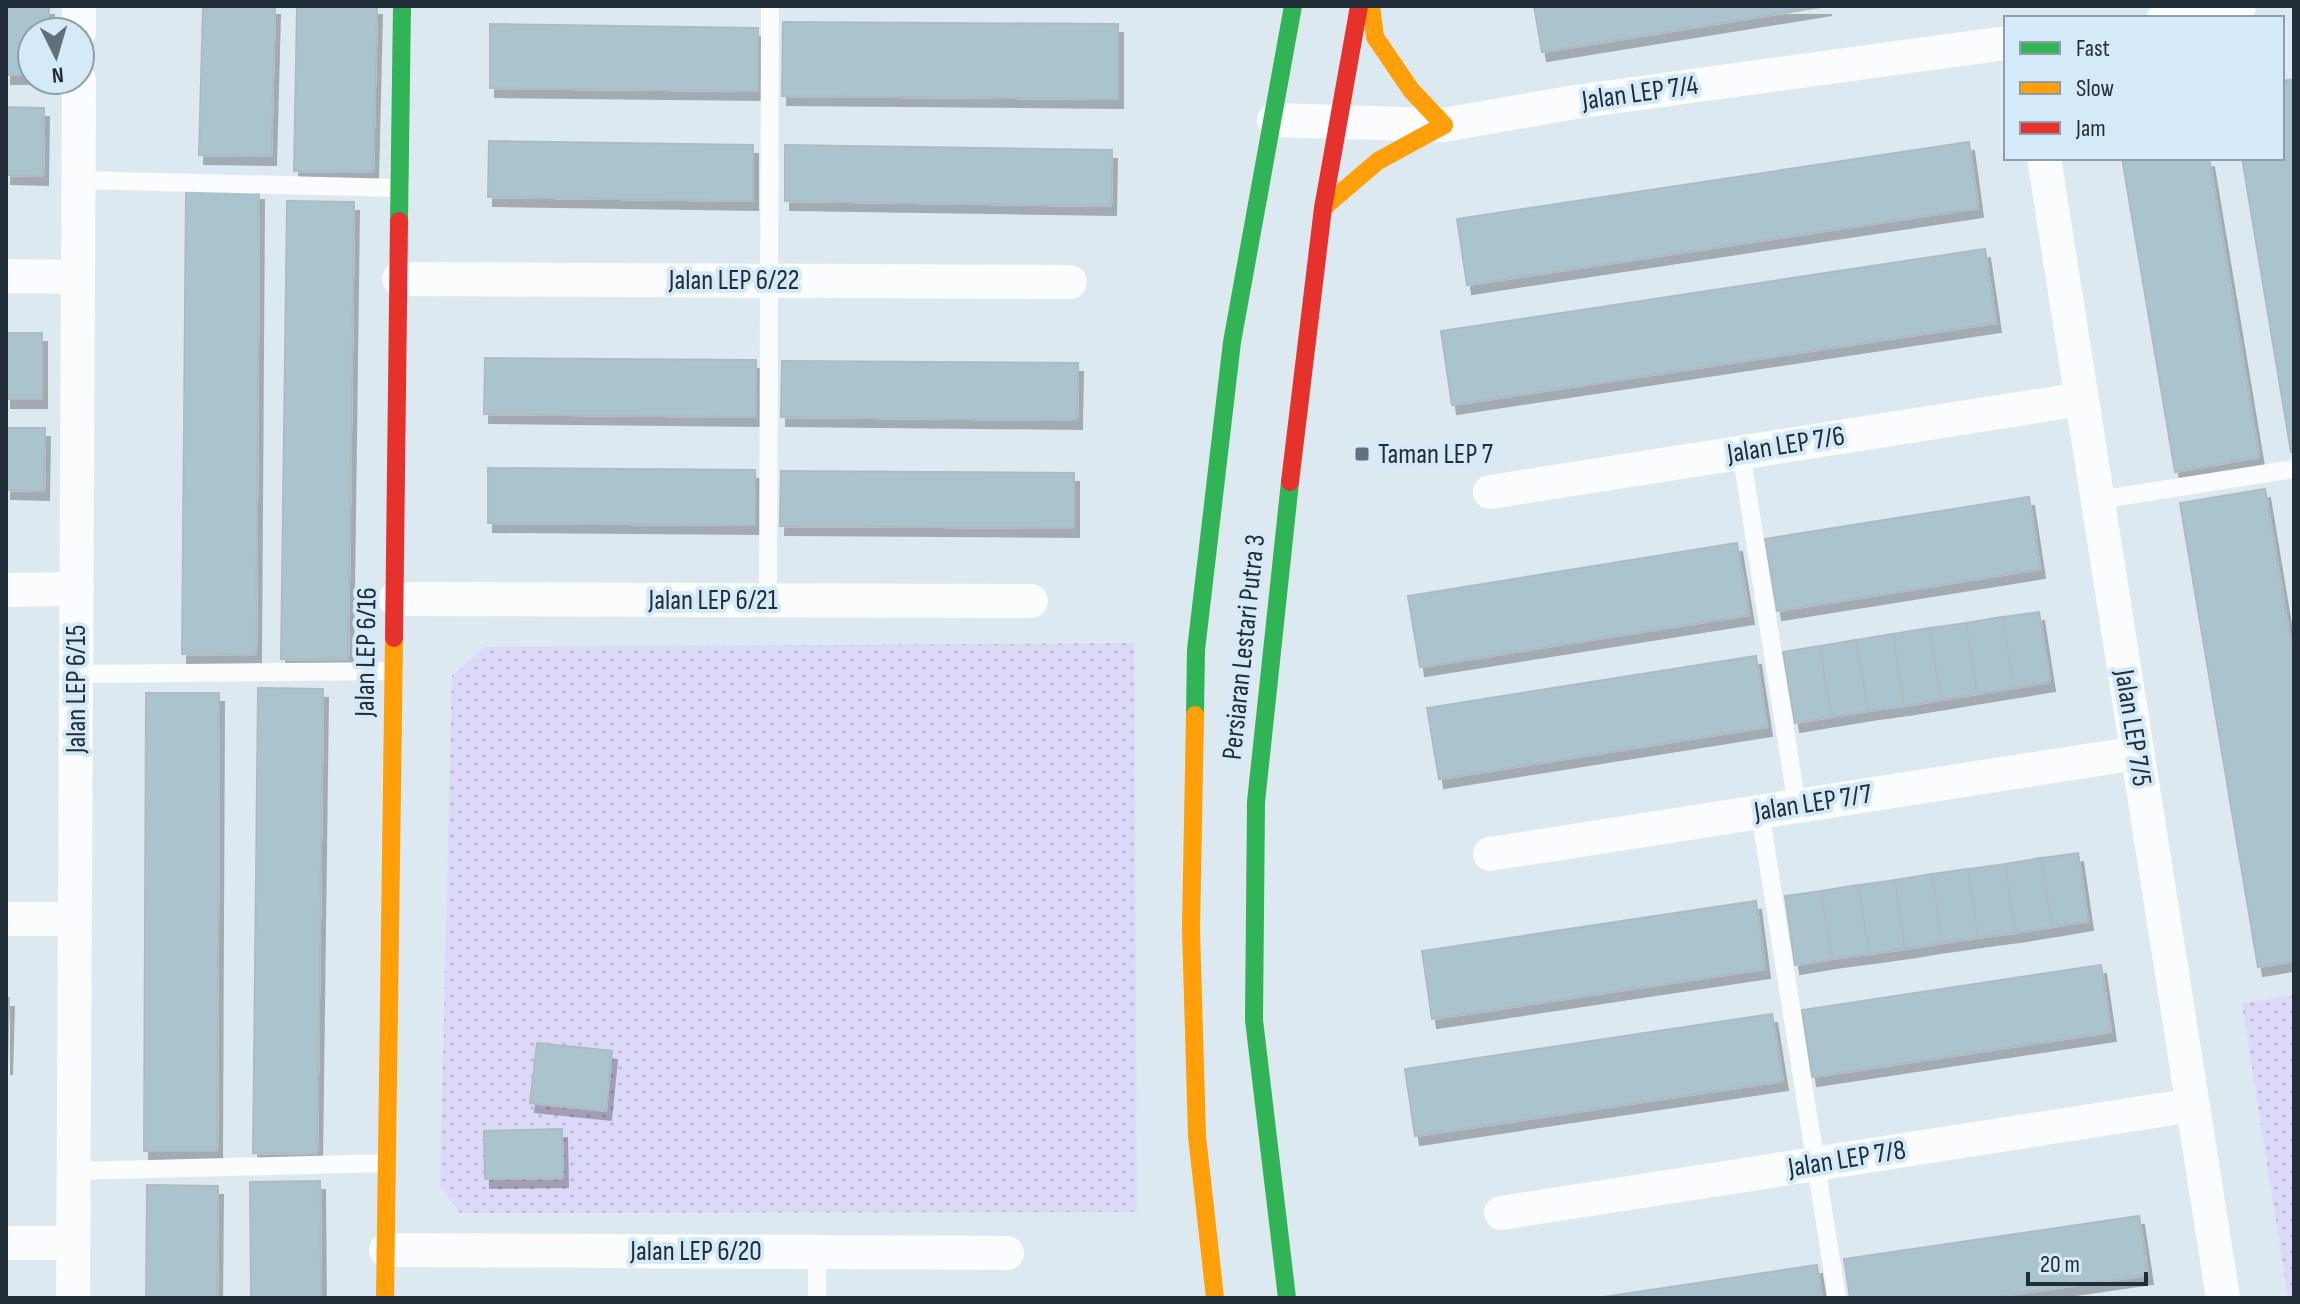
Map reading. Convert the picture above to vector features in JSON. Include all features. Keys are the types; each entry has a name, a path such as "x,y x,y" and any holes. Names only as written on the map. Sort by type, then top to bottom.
{"street":[{"name":"Jalan LEP 6/16","path":"385,1298 402,6"},
{"name":"Persiaran Lestari Putra 3","path":"1215,1298 1197,1136 1191,945 1196,650 1232,342 1293,6"},
{"name":"Persiaran Lestari Putra 3","path":"1287,1298 1254,1020 1256,802 1323,208 1359,6"},
{"path":"1323,208 1378,161 1444,125 1411,90 1375,37 1371,6"},
{"path":"2176,16 2239,6"},
{"name":"Jalan LEP 7/4","path":"1274,120 1444,125 1575,102 2004,43"},
{"name":"Jalan LEP 6/15","path":"73,1298 79,96"},
{"name":"Jalan LEP 7/5","path":"2044,160 2223,1298"},
{"path":"6,276 78,277"},
{"name":"Jalan LEP 6/22","path":"399,279 1070,282"},
{"name":"Jalan LEP 7/6","path":"1490,492 2082,399"},
{"path":"6,590 77,589"},
{"name":"Jalan LEP 6/21","path":"395,599 1031,601"},
{"name":"Jalan LEP 7/7","path":"1490,854 2137,753"},
{"path":"6,919 75,919"},
{"name":"Jalan LEP 7/8","path":"1501,1213 2193,1105"},
{"path":"6,1243 73,1243"},
{"name":"Jalan LEP 6/20","path":"386,1250 1007,1253"}],"lane":[{"path":"768,601 770,6"},
{"path":"79,180 400,188"},
{"path":"1741,452 1797,806"},
{"path":"2098,500 2294,469"},
{"path":"76,674 394,671"},
{"path":"1760,812 1837,1298"},
{"path":"74,1171 387,1163"},
{"path":"817,1252 817,1298"}],"shaded area":[{"path":"1134,643 1137,1212 460,1213 440,1185 452,676 485,647"},
{"path":"2294,995 2294,1298 2288,1298 2242,1003"}],"building":[{"path":"6,6 49,6 49,16 16,16 16,75 6,75"},
{"path":"203,6 275,6 271,156 199,155"},
{"path":"297,6 377,6 373,172 294,171"},
{"path":"1534,6 1827,6 1542,52"},
{"path":"783,22 1118,24 1118,99 782,96"},
{"path":"490,24 758,28 758,91 490,88"},
{"path":"2294,79 2294,451 2291,452 2242,160 2284,160 2284,81"},
{"path":"6,107 44,108 43,176 6,175"},
{"path":"489,141 753,145 753,201 488,197"},
{"path":"1969,142 1978,208 1467,285 1457,219"},
{"path":"785,145 1112,150 1111,206 785,201"},
{"path":"2122,160 2209,160 2259,457 2175,472"},
{"path":"186,191 259,191 256,655 182,654"},
{"path":"287,201 354,202 348,660 281,659"},
{"path":"1985,249 1996,323 1452,405 1441,331"},
{"path":"6,333 42,333 42,399 6,399"},
{"path":"485,358 756,360 756,417 484,414"},
{"path":"782,361 1078,363 1077,420 781,417"},
{"path":"6,428 45,428 44,491 6,490"},
{"path":"488,468 755,470 755,525 488,523"},
{"path":"781,471 1074,473 1074,528 780,526"},
{"path":"2265,489 2294,663 2294,961 2258,967 2180,503"},
{"path":"2029,497 2040,569 1777,611 1765,539"},
{"path":"1737,543 1749,615 1420,667 1408,596"},
{"path":"2039,612 2050,682 2014,688 2002,617"},
{"path":"2002,617 2014,688 1977,694 1966,623"},
{"path":"1966,623 1977,694 1941,700 1929,628"},
{"path":"1929,628 1941,700 1904,706 1893,634"},
{"path":"1893,634 1904,706 1868,711 1856,640"},
{"path":"1856,640 1868,711 1831,717 1820,646"},
{"path":"1820,646 1831,717 1795,723 1783,652"},
{"path":"1756,656 1767,727 1439,779 1427,708"},
{"path":"258,688 323,689 317,1154 253,1153"},
{"path":"146,693 219,693 217,1151 144,1151"},
{"path":"2078,853 2088,921 2052,927 2041,858"},
{"path":"2041,858 2052,927 2015,933 2005,864"},
{"path":"2005,864 2015,933 1978,938 1968,869"},
{"path":"1968,869 1978,938 1942,943 1932,874"},
{"path":"1932,874 1942,943 1905,949 1895,880"},
{"path":"1895,880 1905,949 1869,954 1858,885"},
{"path":"1858,885 1869,954 1832,959 1821,891"},
{"path":"1821,891 1832,959 1795,965 1785,896"},
{"path":"1756,901 1765,969 1432,1019 1422,951"},
{"path":"2101,965 2111,1032 1812,1077 1802,1010"},
{"path":"6,998 9,998 7,1065 6,1065"},
{"path":"1772,1014 1783,1081 1415,1136 1405,1069"},
{"path":"537,1043 612,1051 606,1111 530,1103"},
{"path":"562,1129 563,1178 485,1179 484,1131"},
{"path":"320,1181 321,1298 251,1298 250,1182"},
{"path":"147,1185 218,1186 217,1298 146,1298"},
{"path":"2139,1216 2148,1275 1987,1298 1850,1298 1844,1259"},
{"path":"1817,1265 1822,1298 1597,1298"}],"traffic: fast":[{"path":"399,221 402,6"},
{"path":"1195,715 1196,650 1232,342 1293,6"},
{"path":"1287,1298 1254,1020 1256,802 1290,482"}],"traffic: slow":[{"path":"1323,208 1378,161 1444,125 1411,90 1375,37 1371,6"},
{"path":"385,1298 394,638"},
{"path":"1195,715 1191,929 1197,1136 1215,1298"}],"traffic: jam":[{"path":"1290,482 1323,208 1359,6"},
{"path":"394,638 399,221"}],"place":[{"name":"Taman LEP 7","path":"1362,454"}]}
